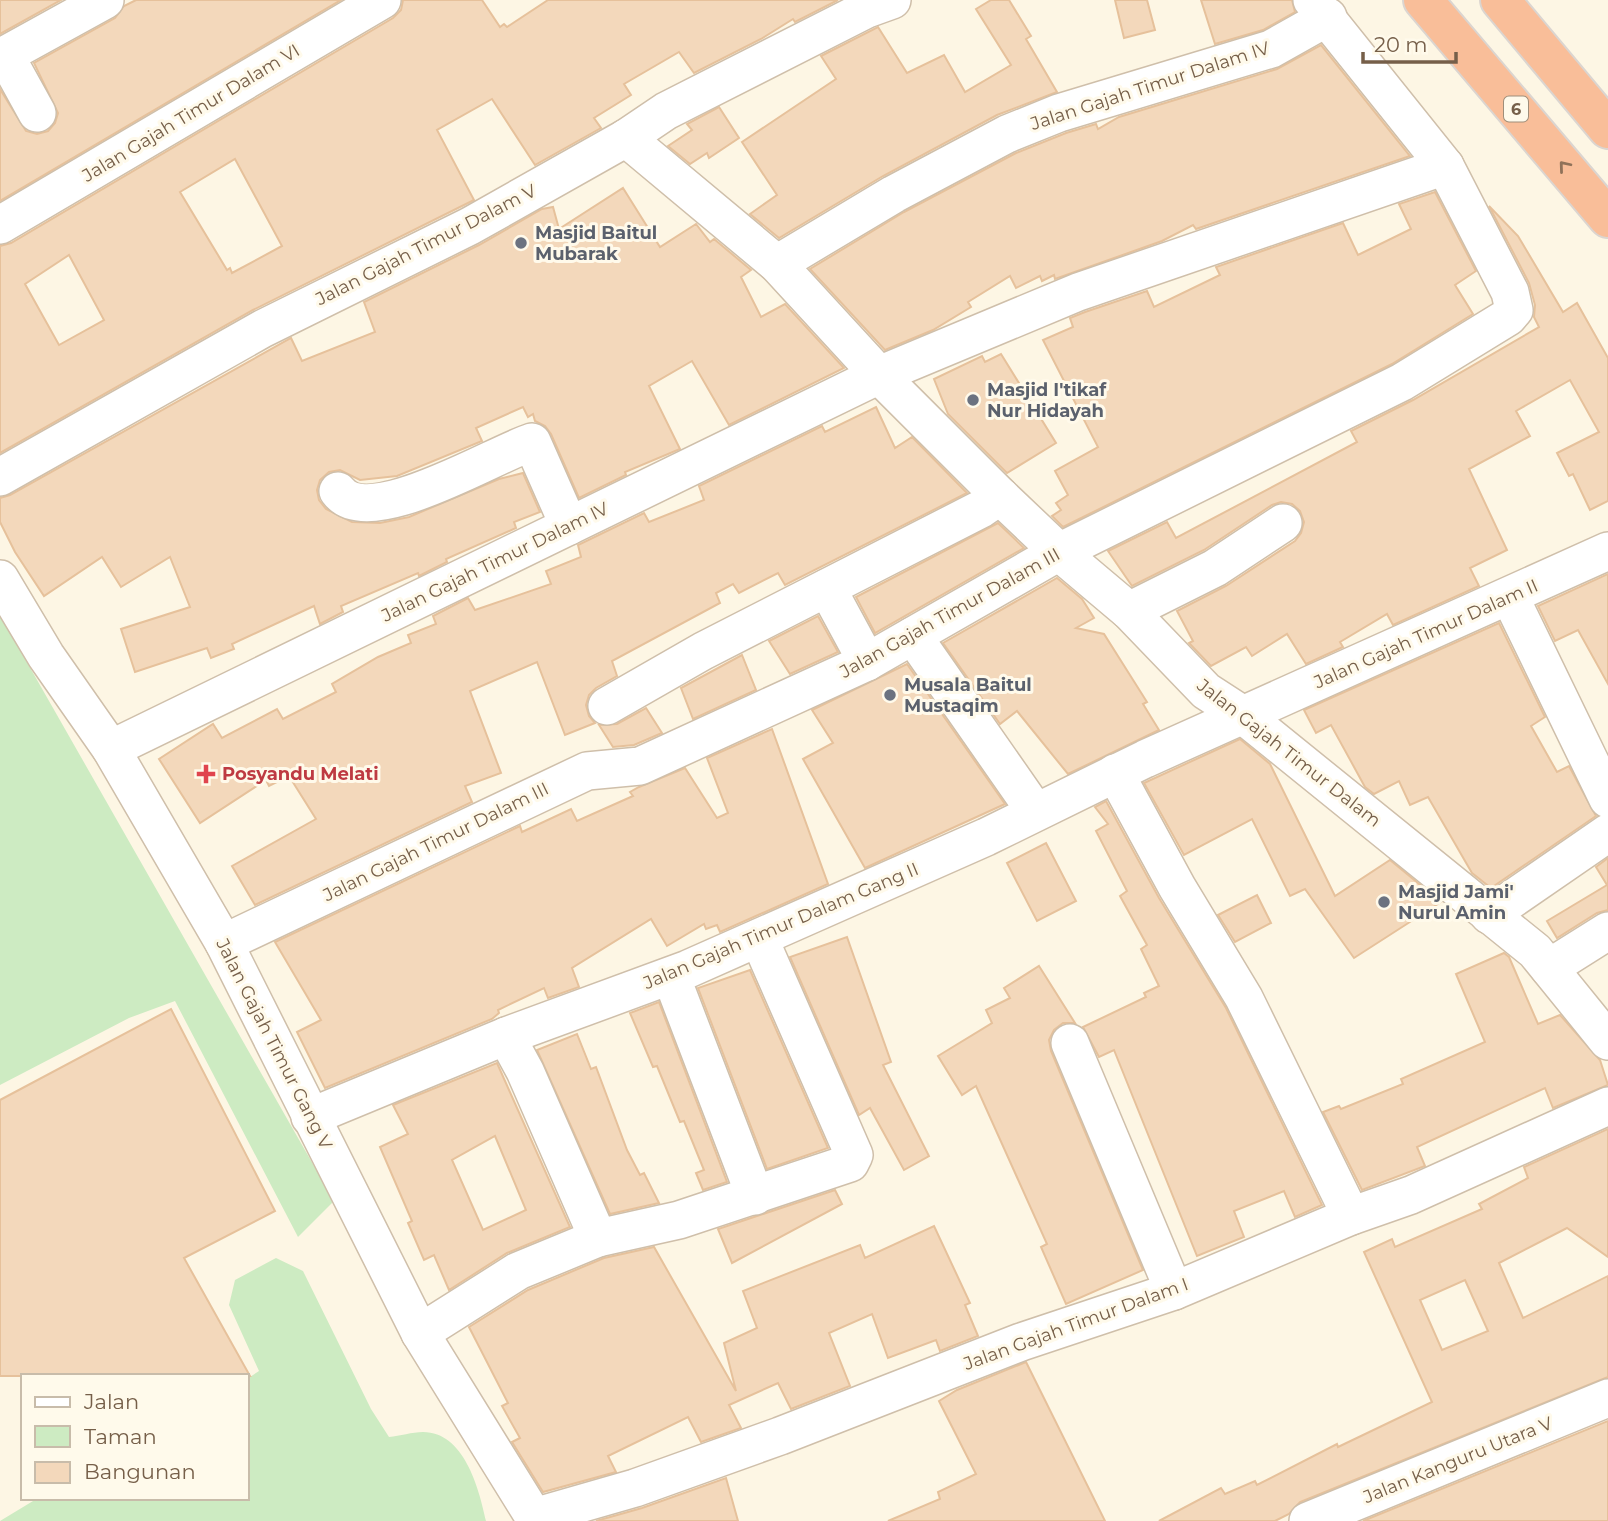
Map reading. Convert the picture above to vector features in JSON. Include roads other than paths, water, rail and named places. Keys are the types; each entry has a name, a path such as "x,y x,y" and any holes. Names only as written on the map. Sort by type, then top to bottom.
{"highway":[{"name":"6","path":"1423,0 1608,218"},
{"path":"1500,0 1608,129"}],"street":[{"path":"37,113 3,51 106,0"},
{"name":"Jalan Gajah Timur Dalam VI","path":"0,225 383,0"},
{"name":"Jalan Gajah Timur Dalam V","path":"0,477 262,329 470,226 626,138 666,111 867,9 892,0"},
{"name":"Jalan Gajah Timur Dalam IV","path":"111,749 879,375 1077,292 1446,166 1320,8 1271,49 1059,113 1007,134 894,194 777,264"},
{"path":"626,138 777,264 879,375"},
{"name":"Jalan Gajah Timur Dalam III","path":"224,943 577,775 587,771 640,766 867,662 1059,552 1402,383 1514,310 1510,292 1446,166"},
{"name":"Jalan Gajah Timur Dalam","path":"879,375 999,496 1059,552 1129,611 1206,691 1243,715 1535,951 1608,1041"},
{"path":"338,491 349,500 399,499 532,442 569,526"},
{"path":"607,706 703,650 981,509 999,496"},
{"path":"1129,611 1215,568 1283,523"},
{"name":"Jalan Gajah Timur Dalam II","path":"1243,715 1608,551"},
{"name":"Jalan Gajah Timur Gang V","path":"0,579 46,656 111,749 224,943 420,1334 533,1519"},
{"path":"827,588 867,662"},
{"path":"1510,597 1608,799"},
{"path":"913,636 1035,811"},
{"name":"Jalan Gajah Timur Dalam Gang II","path":"310,1117 506,1036 671,976 986,836 1243,715"},
{"path":"1115,773 1177,887 1244,998 1351,1216"},
{"path":"1489,915 1608,833"},
{"path":"1549,968 1608,931"},
{"path":"420,1334 519,1271 598,1238 679,1220 850,1163 854,1155 759,938"},
{"path":"671,976 755,1196"},
{"path":"506,1036 525,1071 598,1238"},
{"path":"1070,1043 1174,1291"},
{"name":"Jalan Gajah Timur Dalam I","path":"533,1519 635,1488 780,1436 1021,1342 1174,1291 1351,1216 1411,1195 1608,1106"},
{"name":"Jalan Kanguru Utara V","path":"1308,1521 1608,1398"}],"place":[{"name":"Masjid Baitul Mubarak","path":"521,243"},
{"name":"Masjid I'tikaf Nur Hidayah","path":"973,400"},
{"name":"Musala Baitul Mustaqim","path":"890,695"},
{"name":"Posyandu Melati","path":"206,774"},
{"name":"Masjid Jami' Nurul Amin","path":"1384,902"}]}
